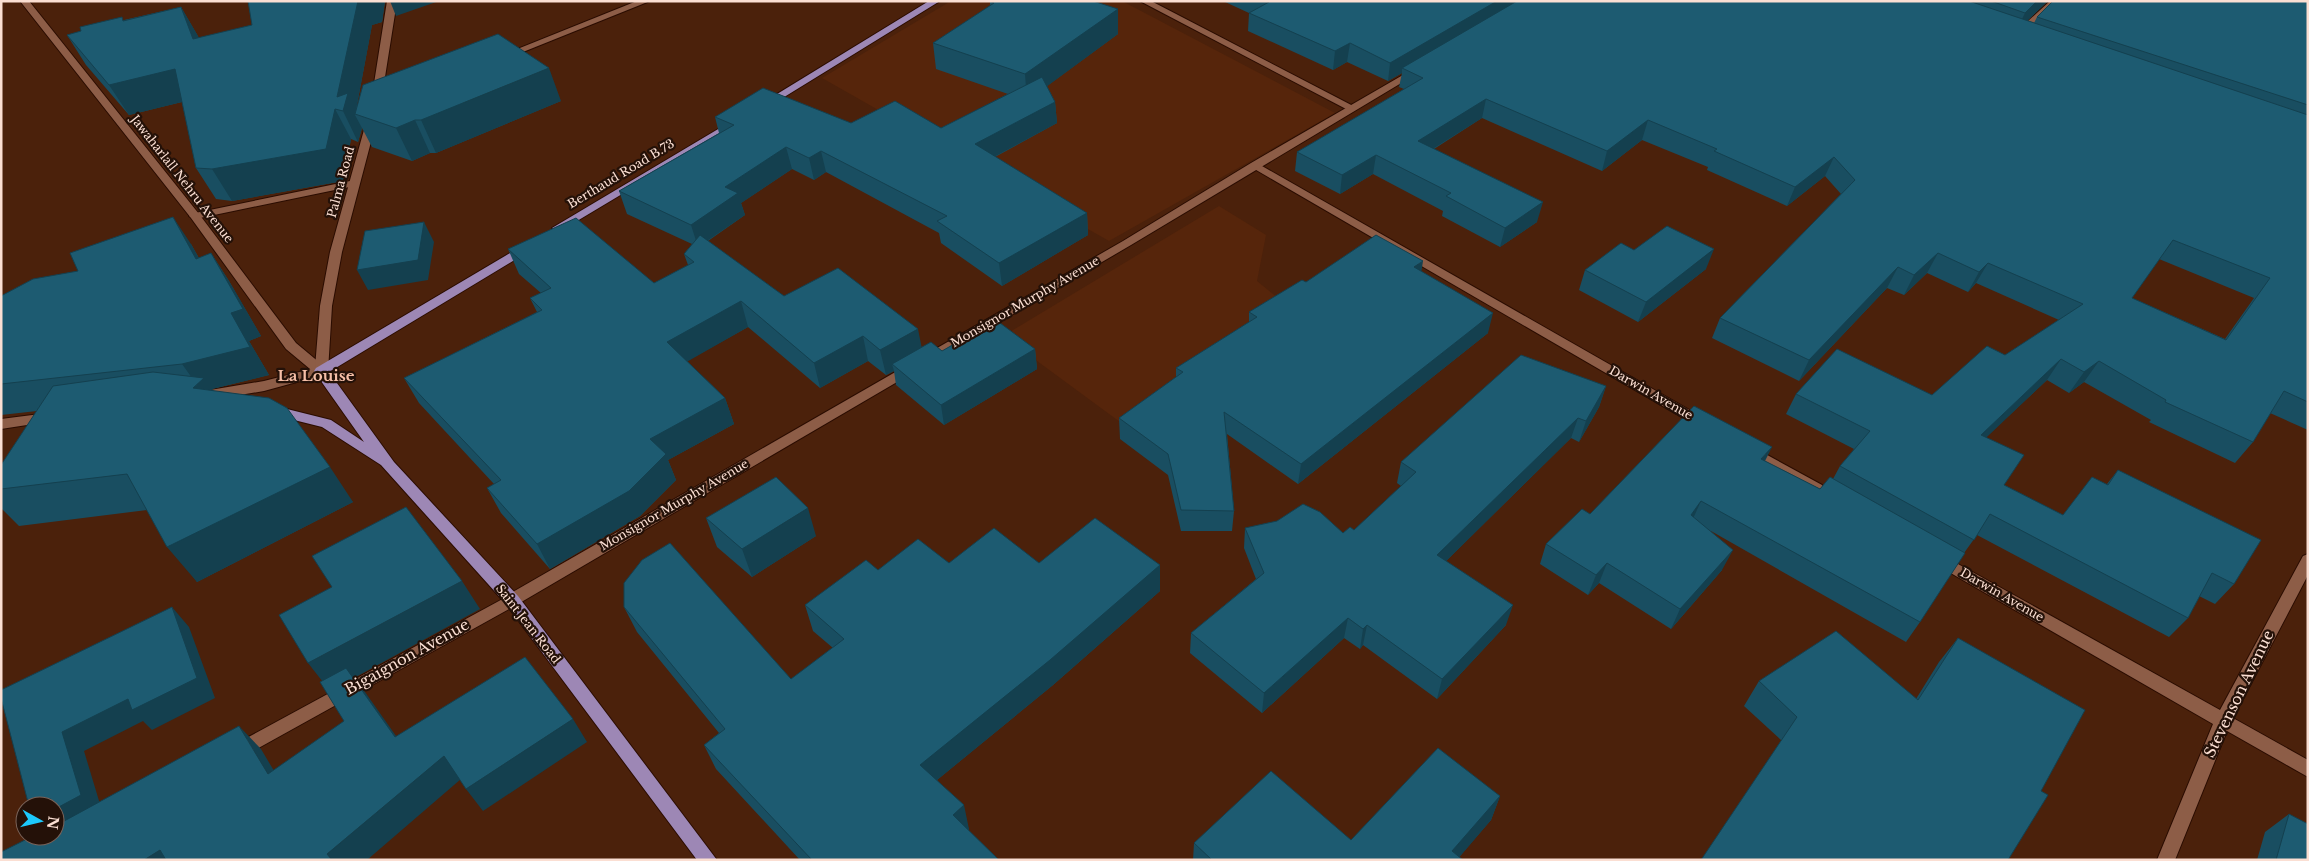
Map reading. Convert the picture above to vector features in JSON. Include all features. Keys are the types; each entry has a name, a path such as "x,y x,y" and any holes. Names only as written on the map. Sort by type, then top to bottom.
{"main road":[{"name":"Palma Road","path":"321,370 326,306 336,252 379,105 392,1"},
{"name":"Berthaud Road B.73","path":"321,370 936,1"},
{"name":"Saint Jean Road","path":"321,370 389,466 512,600 708,860"},
{"path":"200,400 230,406"},
{"path":"263,410 326,423 389,466"}],"street":[{"name":"Jawaharlall Nehru Avenue","path":"24,1 195,216 291,346 321,370"},
{"path":"492,61 646,1"},
{"path":"1144,1 1352,108"},
{"path":"2017,37 2056,1"},
{"name":"Monsignor Murphy Avenue","path":"512,600 1127,242 1427,64"},
{"name":"Darwin Avenue","path":"1255,165 1715,430"},
{"path":"195,216 355,183"},
{"path":"200,400 264,386 321,370"},
{"path":"1,424 58,416"},
{"path":"1741,445 1827,494"},
{"name":"Darwin Avenue","path":"1930,554 2308,770"},
{"name":"Stevenson Avenue","path":"2166,860 2222,722 2308,560"},
{"name":"Bigaignon Avenue","path":"224,759 512,600"}],"shaded area":[{"path":"951,1 1122,1 1335,113 1109,241 822,78"},
{"path":"1219,206 1266,235 1257,281 1284,303 1120,422 1003,336"}],"building":[{"path":"248,1 358,1 337,97 348,93 343,111 335,109 326,149 212,169 196,168 175,69 109,85 67,35 81,31 80,27 122,17 123,21 181,7 193,39 252,25"},
{"path":"990,1 1093,1 1118,9 1025,74 933,43 994,3"},
{"path":"1266,1 1497,1 1390,63 1350,43 1335,51 1249,13 1269,2"},
{"path":"1517,1 1969,1 2308,115 2308,402 2284,391 2253,442 2165,402 2166,400 2099,361 2084,372 2061,359 1981,435 2024,455 2004,485 2063,515 2092,477 2108,485 2118,470 2261,540 2234,584 2212,573 2188,618 1990,514 1974,540 1840,466 1870,431 1796,394 1837,349 1932,395 1987,346 2005,355 2083,304 1988,263 1979,272 1938,253 1914,275 1898,267 1809,360 1720,318 1855,180 1834,157 1795,187 1714,151 1717,149 1648,120 1607,151 1486,99 1418,141 1543,202 1505,228 1446,196 1451,193 1376,155 1342,175 1297,152 1423,78 1402,68","holes":["2173,240 2270,278 2226,340 2132,298"]},
{"path":"1991,1 2037,1 2025,13"},
{"path":"2053,1 2308,1 2308,105 2037,17"},
{"path":"498,34 549,68 421,120 415,120 396,128 355,114 363,85"},
{"path":"1042,77 1055,102 975,144 1087,213 999,263 937,221 947,216 821,151 809,158 786,147 725,187 738,193 691,225 619,191 734,125 715,117 763,88 851,123 895,101 941,128"},
{"path":"173,217 196,259 211,253 243,309 231,313 250,347 182,364 1,384 1,296 33,279 78,271 70,253"},
{"path":"576,218 654,283 694,262 684,254 700,235 784,296 838,268 918,329 880,350 863,336 814,363 741,301 667,342 725,398 650,439 666,454 629,491 537,544 487,488 501,480 404,378 542,310 530,298 551,288 508,249"},
{"path":"424,222 418,260 357,270 365,231"},
{"path":"1667,226 1714,249 1646,302 1585,270 1621,243 1634,250"},
{"path":"1376,235 1423,261 1414,267 1493,313 1301,464 1224,412 1234,511 1181,510 1168,454 1119,418 1183,372 1176,368 1257,317 1249,312 1302,280 1306,282"},
{"path":"996,320 1035,349 941,405 892,364 931,342 942,351"},
{"path":"1521,355 1606,386 1586,421 1578,418 1437,555 1513,605 1442,679 1367,625 1363,629 1348,618 1264,693 1191,633 1264,573 1245,528 1277,521 1303,504 1320,512 1343,533 1350,527 1354,530 1416,472 1401,462"},
{"path":"153,372 204,378 193,388 269,398 287,408 330,467 167,547 127,474 1,489 1,465 53,386"},
{"path":"1694,406 1772,447 1761,459 1820,489 1830,477 1965,553 1920,622 1701,501 1691,515 1733,550 1680,609 1607,563 1596,575 1546,544 1582,509 1590,514"},
{"path":"776,477 808,508 742,549 706,518"},
{"path":"406,507 462,581 308,663 279,615 332,587 312,556"},
{"path":"1095,518 1160,565 1050,660 920,765 964,805 953,815 999,860 812,860 704,745 725,729 624,607 624,583 642,560 670,543 791,679 844,639 805,605 866,560 878,570 918,539 949,563 994,528 1039,563"},
{"path":"172,607 197,678 132,710 128,699 62,732 81,795 65,804 65,796 26,796 1,698 1,690"},
{"path":"1836,631 1918,700 1958,638 2085,710 2041,791 2048,795 2008,860 1701,860 1797,717 1759,681"},
{"path":"525,657 573,719 466,789 444,756 327,854 332,860 166,860 160,850 144,860 1,860 1,852 15,845 65,846 65,821 239,726 268,774 344,721 320,682 346,668 395,737"},
{"path":"1438,748 1500,796 1452,851 1463,860 1212,860 1194,843 1271,771 1351,840"},
{"path":"2289,814 2308,824 2308,860 2276,860"}],"district":[{"name":"La Louise","path":"316,376"}]}
